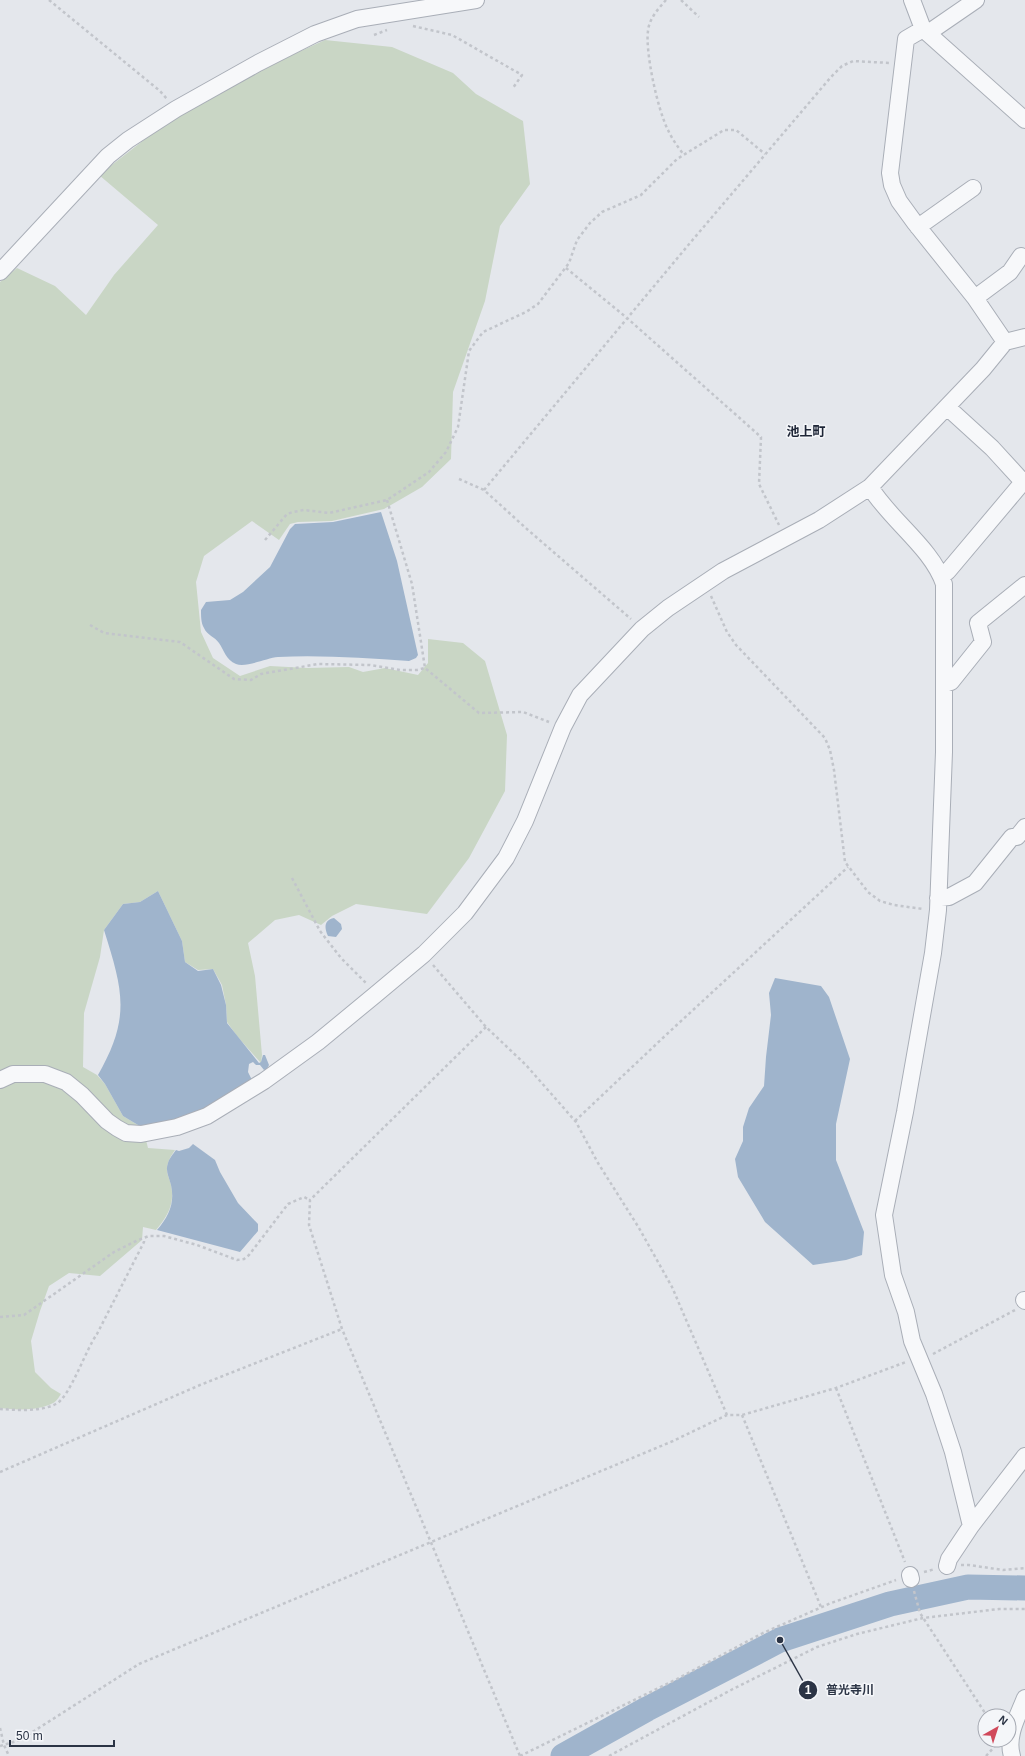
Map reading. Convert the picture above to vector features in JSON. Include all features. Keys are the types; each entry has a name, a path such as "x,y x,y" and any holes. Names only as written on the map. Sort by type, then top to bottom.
{"street":[{"path":"0,272 108,156 128,140 176,108 258,63 316,34 358,19 476,0"},
{"path":"912,0 925,31 1025,120"},
{"path":"976,0 925,31 906,39 890,173 892,185 899,201 975,298 1005,342"},
{"path":"918,227 973,188"},
{"path":"975,298 1010,272 1021,256"},
{"path":"0,1080 13,1074 45,1074 66,1082 107,1121 126,1132 141,1134 177,1127 207,1116 264,1081 318,1042 424,954 465,913 506,858 525,821 563,727 580,695 642,629 668,608 706,583 819,520 870,487 983,369 1005,342 1025,337"},
{"path":"942,576 1024,483 992,448 947,407"},
{"path":"870,487 879,501 920,547 942,576 944,584 945,684 938,904 933,953 906,1104 884,1215 893,1275 906,1312 912,1341 934,1394 953,1452 971,1526"},
{"path":"945,684 951,682 983,642 978,623 1025,585"},
{"path":"938,904 975,883 1012,837 1017,837 1025,827"},
{"path":"947,1566 949,1559 971,1526 1025,1456"},
{"path":"1012,1756 1010,1749 1012,1730 1025,1698"}],"path":[{"path":"49,0 160,91 176,108"},
{"path":"666,0 651,21 648,31 647,48 654,86 667,128 684,156"},
{"path":"681,0 699,17"},
{"path":"410,25 452,35 522,75 513,88"},
{"path":"374,35 392,28"},
{"path":"484,490 765,154 842,66 853,61 903,64"},
{"path":"266,540 287,514 304,510 329,513 387,500 429,472 446,452 458,427 469,351 474,342 483,332 526,312 538,304 566,268 577,240 590,222 602,212 641,195 677,159 724,130 736,130 765,154"},
{"path":"566,268 627,318 761,437 759,484 786,538"},
{"path":"459,479 484,490 642,629"},
{"path":"387,500 412,584 425,668 479,713 523,712 563,727"},
{"path":"706,583 731,639 825,738 830,750 834,770 845,862 848,867 868,892 880,901 894,905 938,904"},
{"path":"90,625 104,633 180,642 234,678 251,680 261,674 318,664 370,665 400,670 416,670 425,668"},
{"path":"575,1121 848,867"},
{"path":"292,878 320,931 341,958 375,995"},
{"path":"424,954 486,1027 526,1064 575,1121 598,1163 672,1287 727,1416"},
{"path":"486,1027 310,1200 309,1225 342,1329 520,1756 677,1679 763,1633 821,1607 947,1566 969,1565 1004,1570 1025,1568"},
{"path":"0,1318 24,1314 114,1252 144,1238 164,1236 197,1245 237,1260 244,1259 249,1255 288,1204 304,1197 310,1200"},
{"path":"0,1409 14,1410 38,1408 57,1403 72,1383 90,1344 97,1334 144,1242 144,1238"},
{"path":"2,1745 20,1740 139,1664 673,1441 727,1416 742,1415 836,1388 919,1357 936,1354 1017,1309 1025,1301"},
{"path":"0,1472 200,1386 342,1329"},
{"path":"836,1388 911,1577 920,1614 982,1708"},
{"path":"742,1415 821,1607"},
{"path":"609,1756 731,1690 817,1647 857,1634 923,1618 999,1609 1025,1609"},
{"path":"0,1728 2,1745 9,1756"},
{"path":"986,1756 993,1748"}],"green space":[{"path":"325,40 392,47 453,73 476,94 523,121 530,184 500,226 485,301 453,392 451,459 422,487 384,509 332,521 298,522 290,524 279,540 252,521 204,556 196,582 201,632 213,658 240,676 270,666 307,668 349,667 363,672 385,668 418,675 428,663 428,639 463,643 485,661 507,735 505,791 469,858 427,914 356,904 332,916 321,925 299,915 275,920 248,943 255,976 262,1055 261,1063 237,1036 227,1022 226,1005 222,985 213,969 198,970 185,962 182,941 158,891 140,902 123,904 104,930 100,957 84,1013 83,1067 97,1075 105,1084 123,1116 143,1128 148,1148 175,1150 167,1167 167,1174 171,1183 172,1192 170,1209 156,1230 143,1227 142,1240 100,1276 69,1273 49,1286 31,1341 35,1372 51,1388 61,1394 54,1402 47,1406 34,1409 0,1408 0,282 17,268 55,286 86,315 114,275 158,225 99,175 167,122 207,101 237,80"}],"water":[{"path":"381,512 397,561 418,655 416,658 409,661 294,656 278,657 251,664 240,665 230,660 217,641 205,630 202,622 201,610 206,602 230,600 243,592 270,567 290,529 295,524 333,522"},
{"path":"158,891 182,941 185,962 198,971 213,969 221,985 226,1005 227,1023 259,1063 261,1062 263,1055 265,1055 269,1065 267,1069 264,1070 260,1065 256,1065 253,1062 249,1064 248,1072 253,1082 227,1104 165,1127 143,1128 123,1116 105,1084 98,1075 109,1055 116,1036 120,1004 116,970 104,930 123,904 140,902"},
{"path":"334,918 341,924 342,929 336,937 328,936 326,930 327,922"},
{"path":"775,978 821,986 829,997 850,1059 836,1124 836,1160 864,1232 862,1255 846,1260 813,1265 765,1222 738,1177 735,1159 743,1141 743,1127 749,1108 764,1086 771,1015 769,993"},
{"path":"193,1144 215,1160 220,1172 238,1203 258,1224 258,1231 240,1252 157,1230 165,1220 170,1209 172,1192 167,1166 171,1156 176,1150 179,1151 189,1148"}],"waterway":[{"path":"563,1756 647,1709 780,1640 890,1604 968,1587 1025,1588"}],"place":[{"name":"普光寺川","path":"780,1640"}],"district":[{"name":"池上町","path":"806,431"}]}
